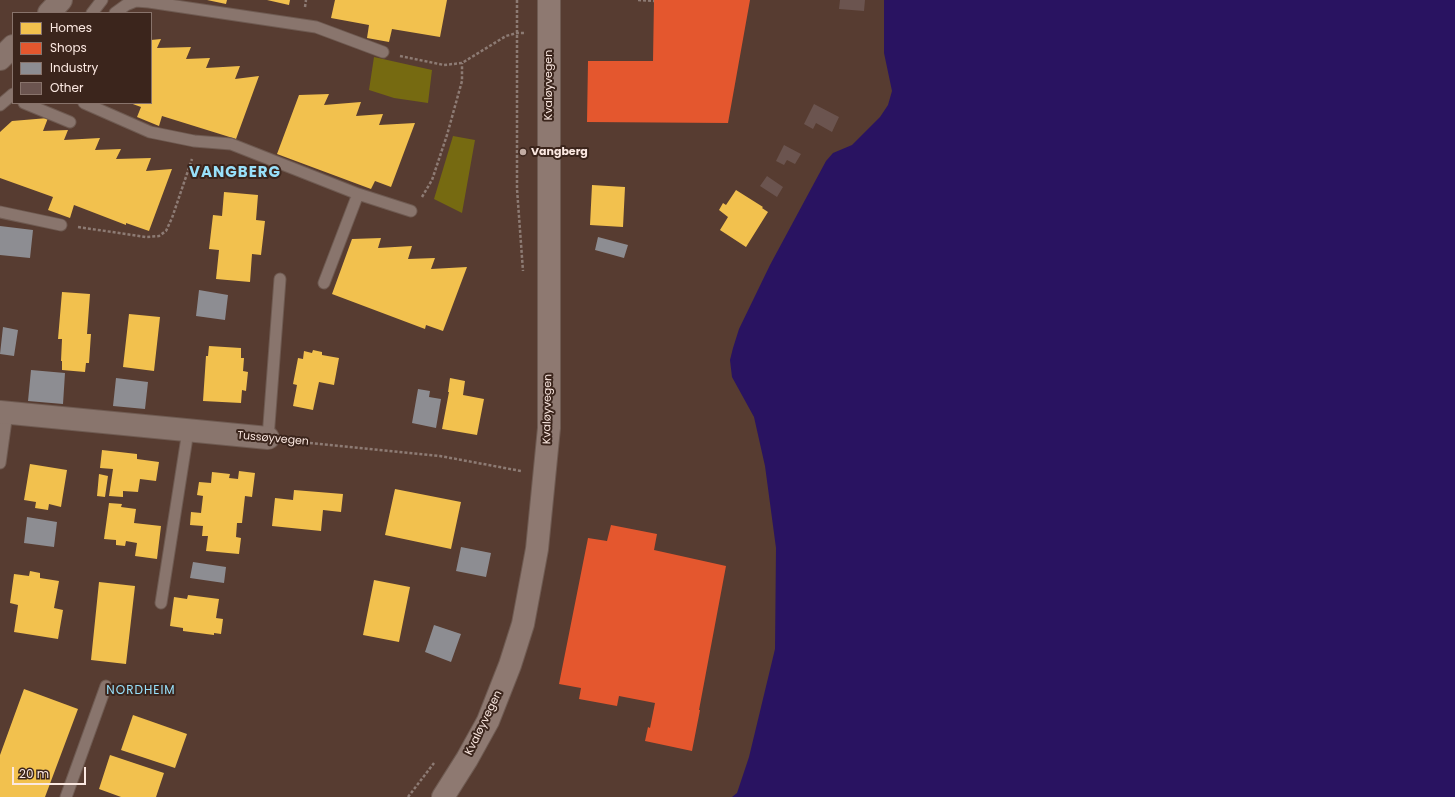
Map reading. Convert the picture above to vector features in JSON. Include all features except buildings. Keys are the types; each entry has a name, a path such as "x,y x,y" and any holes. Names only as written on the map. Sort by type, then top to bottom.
{"street":[{"path":"49,12 61,0"},
{"name":"Kvaløyvegen","path":"443,797 467,759 488,721 510,665 523,624 538,549 549,428 548,0"},
{"path":"0,58 12,47"},
{"name":"Tussøyvegen","path":"4,413 268,438"}],"lane":[{"path":"93,12 102,0"},
{"path":"116,12 126,5 136,1 157,3 316,27 383,52"},
{"path":"0,105 12,96"},
{"path":"26,104 70,122"},
{"path":"86,104 150,132 194,141 231,144 358,194 412,211"},
{"path":"324,283 358,194"},
{"path":"0,212 61,225"},
{"path":"268,438 280,279"},
{"path":"0,463 4,413"},
{"path":"161,603 188,431"},
{"path":"66,797 106,686"}],"path":[{"path":"517,0 517,189 524,274"},
{"path":"638,0 654,1"},
{"path":"383,52 444,65 462,63 506,36 517,33"},
{"path":"412,211 424,195 432,180 447,135 462,81 462,63"},
{"path":"61,225 146,237 159,236 166,231 172,218 194,155 194,141"},
{"name":"Tussøyvegen","path":"268,438 440,456 545,475"}],"shaded area":[{"path":"884,0 1455,0 1455,797 732,797 737,793 749,757 775,649 776,548 765,466 754,417 732,377 730,360 739,329 770,265 826,161 833,153 852,145 880,117 888,105 892,91 884,53"},
{"path":"374,57 432,70 428,103 394,98 369,90"},
{"path":"453,136 475,140 462,213 434,199"}],"place":[{"name":"Vangberg","path":"523,152"}],"district":[{"name":"VANGBERG","path":"235,173"},
{"name":"NORDHEIM","path":"141,691"}]}
